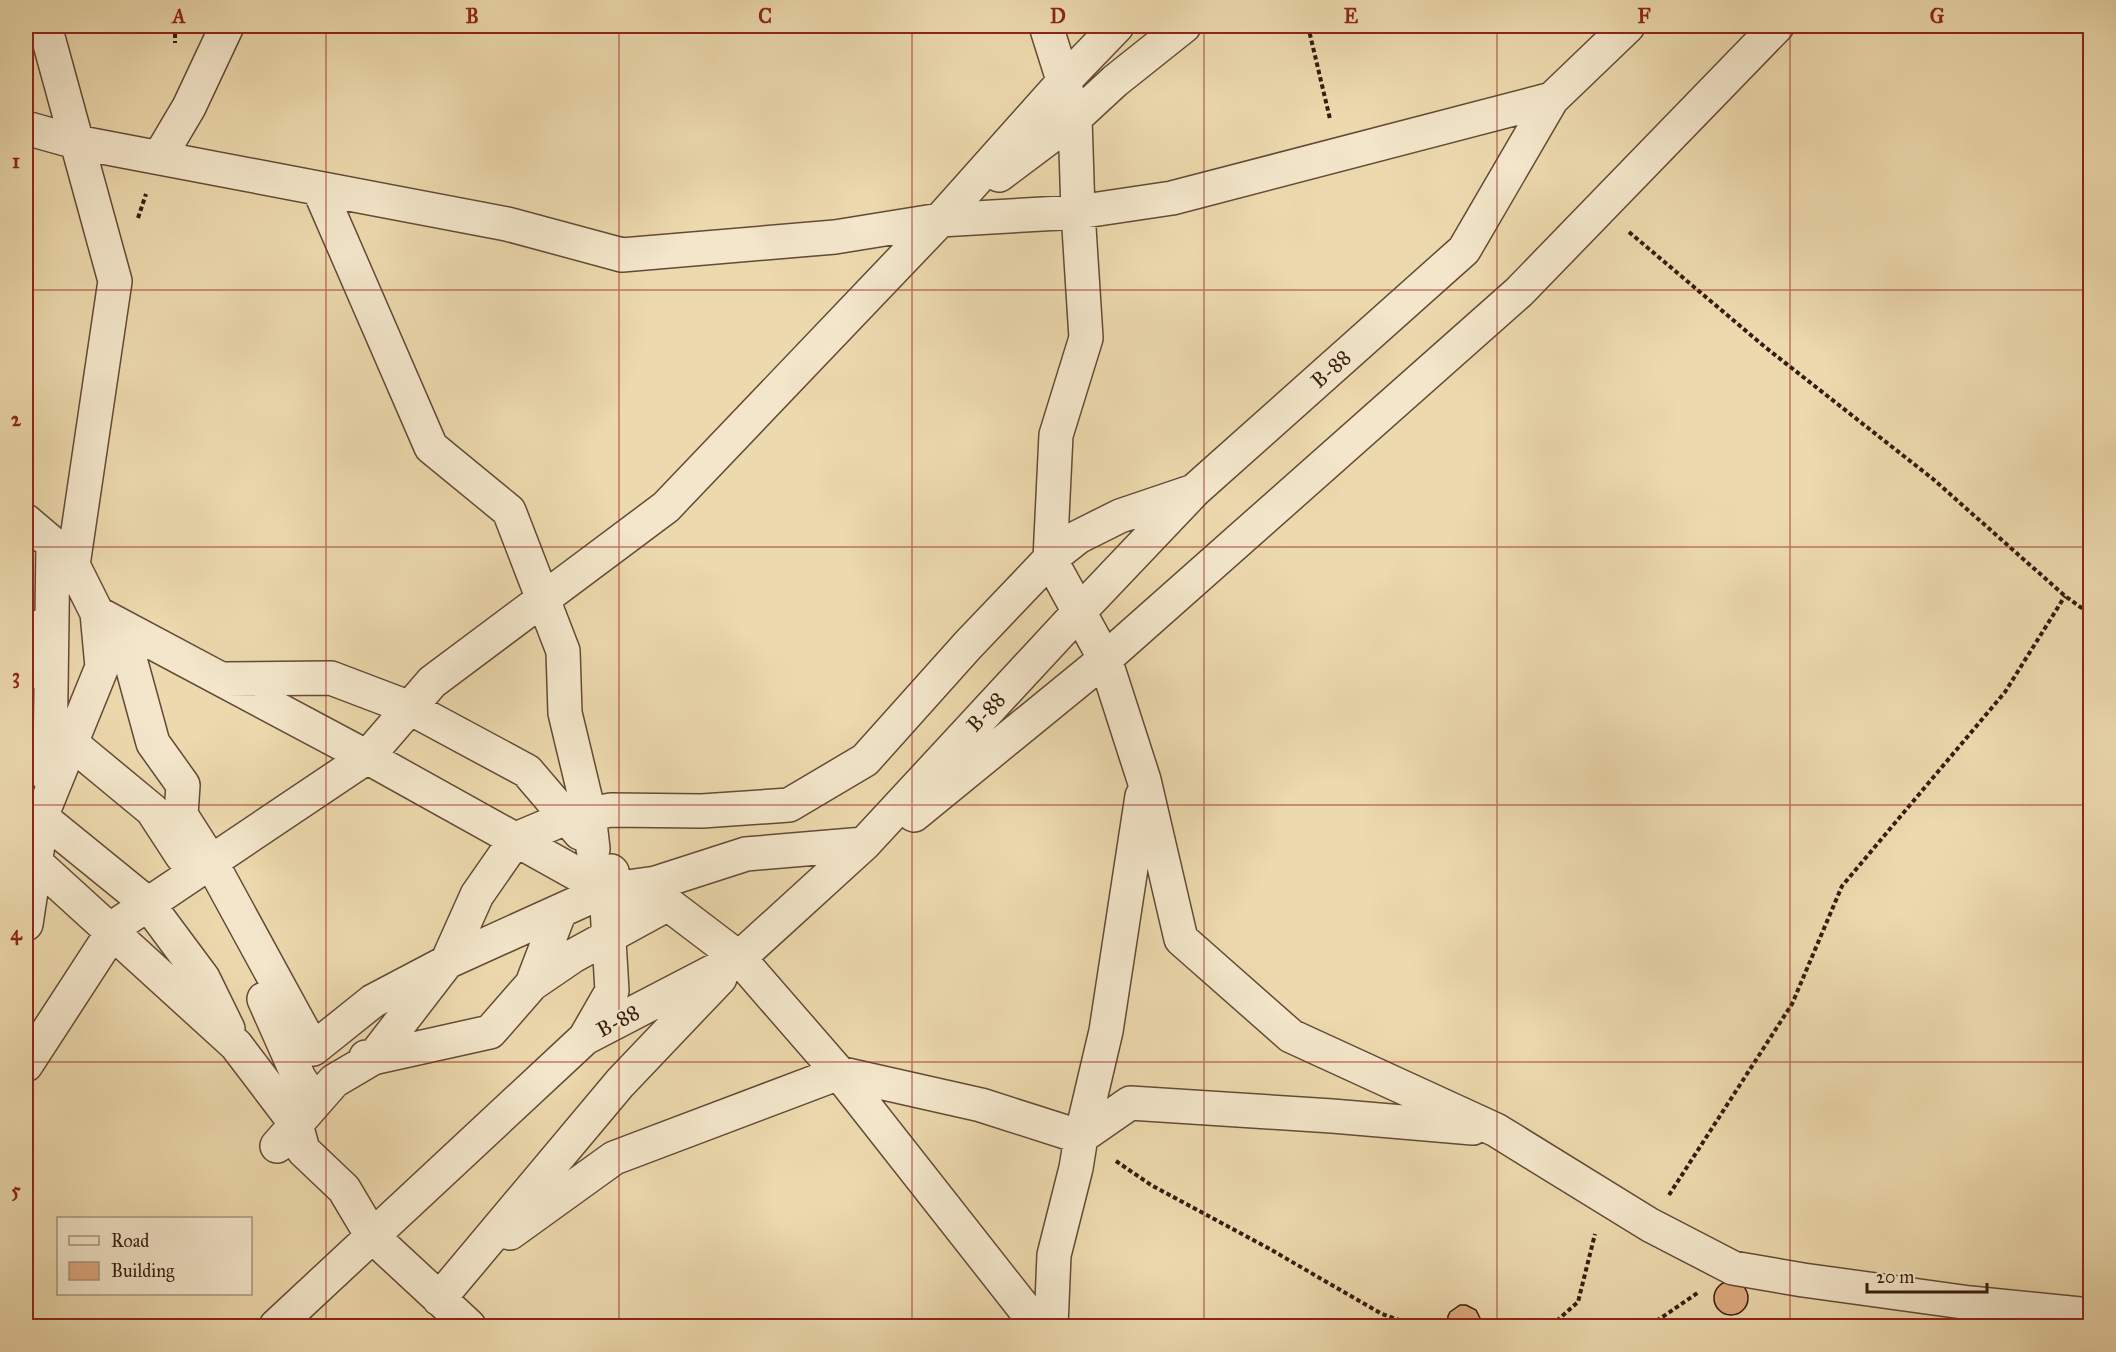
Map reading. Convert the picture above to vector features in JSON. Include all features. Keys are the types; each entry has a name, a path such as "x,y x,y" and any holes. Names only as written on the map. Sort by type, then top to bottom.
{"street":[{"path":"26,924 35,862 33,811 60,738 86,587 115,281 45,26"},
{"path":"160,156 189,107 227,26"},
{"path":"1046,26 1075,118 1086,338 1056,435 1050,559 1105,659 1144,780 1181,939 1291,1036 1496,1130 1650,1225 1733,1268 1970,1303 2091,1315"},
{"path":"26,1065 117,925 367,756 432,681 666,507 940,220 1064,81 1117,26"},
{"path":"940,220 1075,118 1115,81 1184,26"},
{"name":"B-88","path":"276,1326 585,1038 740,957 864,844 1195,490 1464,250 1551,99 1628,26"},
{"path":"439,1299 620,1083 740,957 1105,659 1519,292 1777,26"},
{"path":"26,128 76,142 160,156 319,189 507,224 622,255 835,237 940,220 1078,212 1172,198 1551,99"},
{"path":"319,189 431,447 508,511 563,651 565,713 578,815 593,849 612,872 606,890 612,991 585,1038"},
{"path":"373,1058 447,962 477,895 516,839 578,815 611,810 702,811 789,805 865,760 968,645 1050,559 1078,537 1120,516 1195,490"},
{"path":"26,521 86,587 221,679 367,756 606,890 668,904 740,957 839,1073 1038,1326"},
{"path":"26,674 52,600 86,587"},
{"path":"86,587 153,743 183,785 181,815 202,868 260,990 303,1150 344,1189 372,1236 469,1326"},
{"path":"52,600 60,738 152,810 202,868 314,1049 373,1058"},
{"path":"221,679 331,678 410,708 527,771 578,815"},
{"path":"1051,1326 1053,1255 1076,1168 1080,1137 1106,1031 1144,780"},
{"path":"33,811 148,904 203,978 236,1046"},
{"path":"293,1110 314,1049 374,1001 447,962 606,890 656,884 746,854 864,844"},
{"path":"35,862 236,1046 293,1110"},
{"path":"293,1110 334,1081 373,1058 490,1032 532,984 573,956 668,904"},
{"path":"532,984 560,911"},
{"path":"473,1259 614,1158 839,1073 981,1105 1080,1137"},
{"path":"1080,1137 1130,1103 1332,1116 1496,1130"}],"path":[{"path":"1308,26 1338,155"},
{"path":"1601,208 1766,347 1933,479 2065,596 2091,614"},
{"path":"1650,1225 1792,1004 1842,886 2005,692 2065,596"},
{"path":"1080,1137 1151,1185 1268,1248 1382,1314 1416,1326"},
{"path":"1551,1326 1578,1302 1604,1196"},
{"path":"1651,1326 1733,1268"}],"building":[{"path":"1731,1281 1743,1286 1748,1298 1743,1310 1731,1315 1719,1310 1714,1298 1719,1286"},
{"path":"1460,1305 1476,1310 1481,1320 1480,1326 1447,1326 1450,1312"}]}
